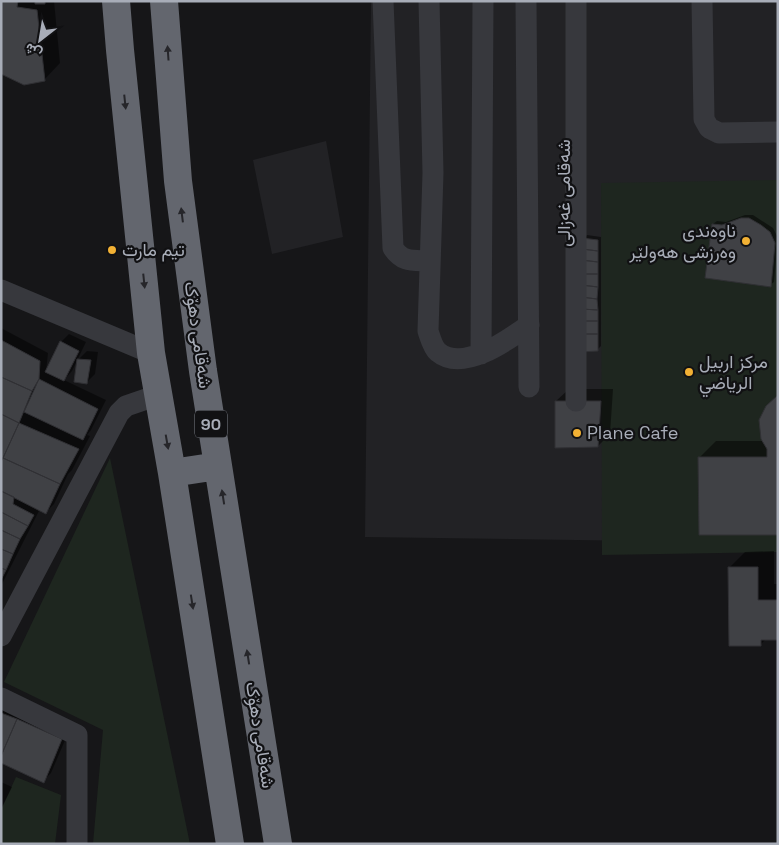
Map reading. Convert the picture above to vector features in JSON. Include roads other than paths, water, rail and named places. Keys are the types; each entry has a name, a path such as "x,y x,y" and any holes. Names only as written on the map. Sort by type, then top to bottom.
{"highway":[{"path":"116,1 151,353 172,473 230,844"},
{"name":"شەقامی دهۆک","path":"164,1 178,181 203,372 278,844"},
{"path":"172,473 218,466"}],"street":[{"path":"383,1 393,248 403,259 430,261"},
{"path":"429,1 433,173 428,331 436,351 448,357 462,358 481,354 504,343 529,325"},
{"path":"481,354 483,1"},
{"path":"526,1 529,387"},
{"name":"شەقامی غەزالی","path":"563,1 565,373 576,372"},
{"name":"شەقامی غەزالی","path":"576,1 576,401"},
{"path":"702,1 704,119 709,128 719,133 778,132"},
{"path":"1,290 151,353"},
{"path":"1,636 119,412 126,406 158,395"},
{"path":"1,698 77,735 77,844"}],"place":[{"name":"ناوەندی وەرزشی هەولێر","path":"746,241"},
{"name":"تيم مارت","path":"112,250"},
{"name":"مركز اربيل الرياضي","path":"689,372"},
{"name":"Plane Cafe","path":"577,433"}]}
